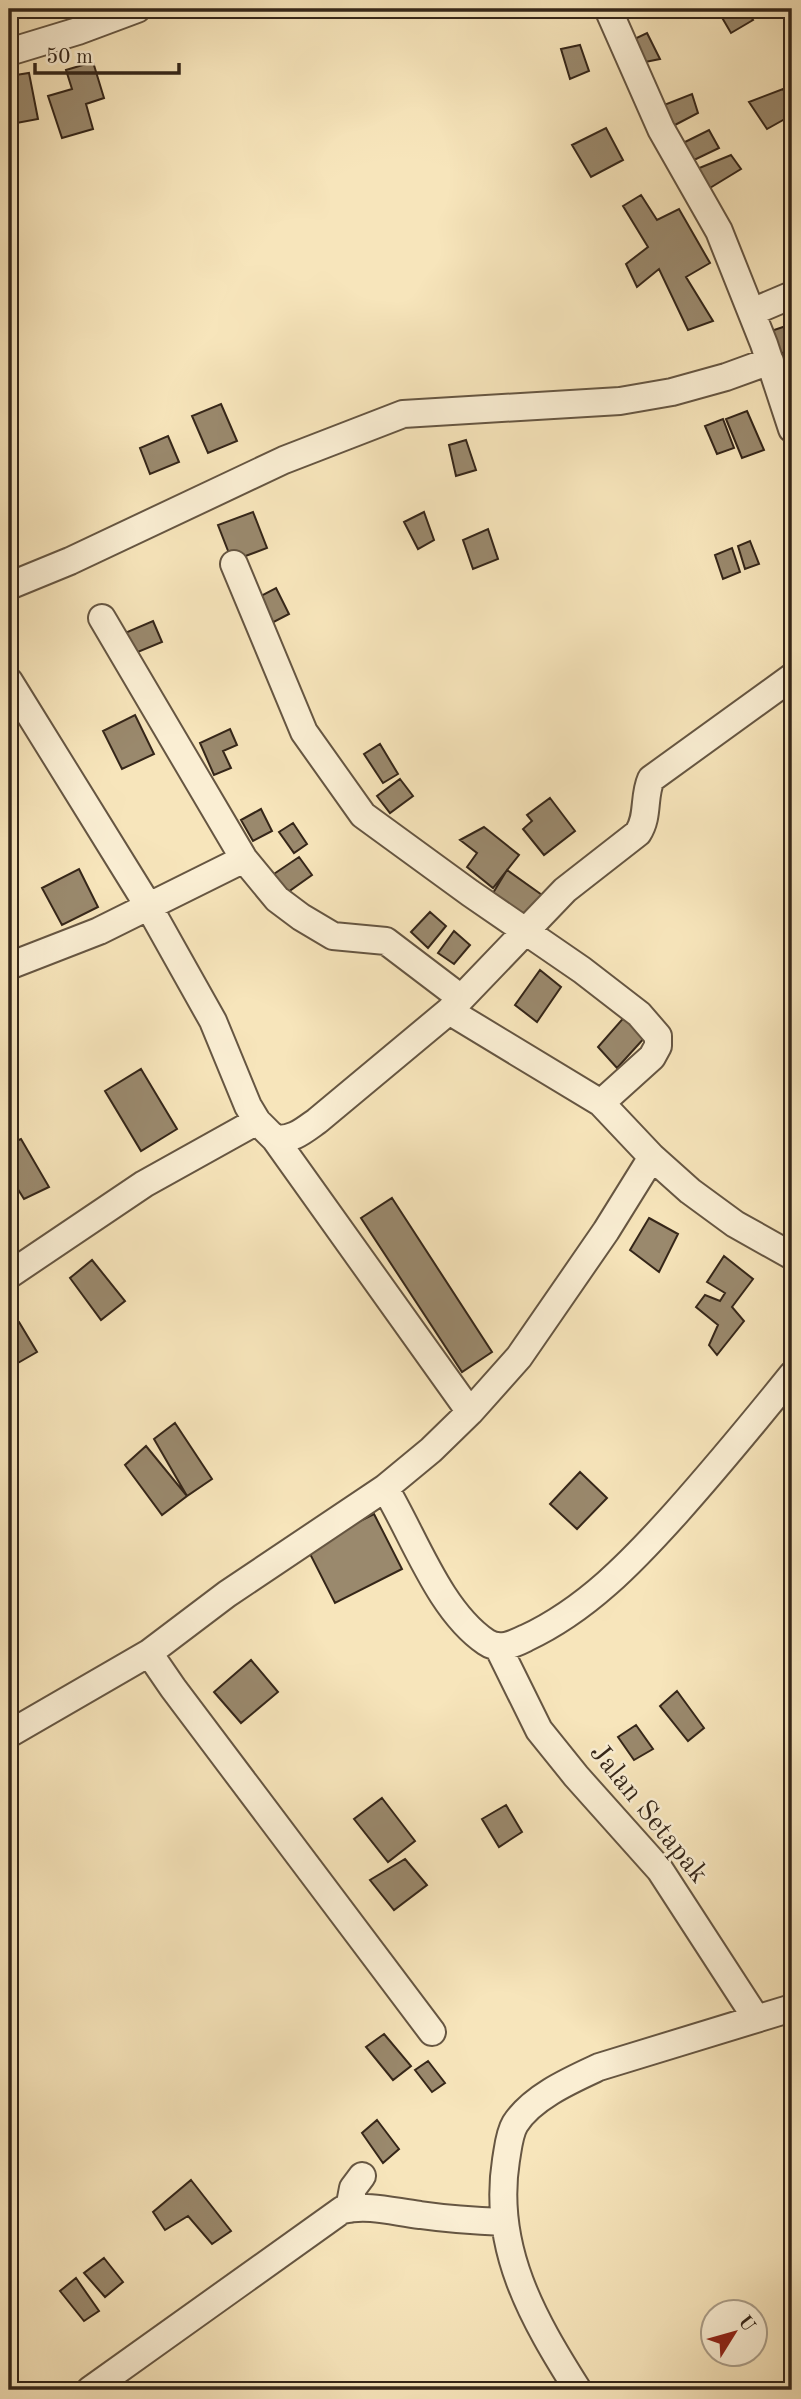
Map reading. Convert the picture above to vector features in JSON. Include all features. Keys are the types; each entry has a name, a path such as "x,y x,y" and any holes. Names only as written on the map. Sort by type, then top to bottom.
{"street":[{"path":"9,52 78,32 137,9"},
{"path":"608,9 661,129 719,232 752,312 792,429"},
{"path":"752,312 792,295"},
{"path":"9,586 71,561 284,460 403,414 620,401 671,392 726,377 769,361"},
{"path":"234,564 304,732 363,815 582,970 639,1014 658,1036 658,1046 652,1057 601,1103"},
{"path":"102,618 244,859 277,899 333,936 386,941 455,1004 601,1103 652,1157 690,1191 735,1224 792,1256"},
{"path":"9,1275 144,1184 266,1130 295,1137 317,1121 455,1004 565,890 638,833 644,824 647,789 651,779 792,677"},
{"path":"9,681 149,907 213,1021 248,1106 470,1412"},
{"path":"9,966 99,931 244,859"},
{"path":"9,1734 149,1653 227,1594 385,1488 431,1450 470,1412 519,1357 606,1231 652,1157"},
{"path":"385,1488 433,1579 463,1620 487,1643 498,1647 513,1644 576,1610 640,1553 708,1477 792,1375"},
{"name":"Jalan Setapak","path":"498,1647 539,1730 660,1870 756,2018"},
{"path":"149,1653 432,2032"},
{"path":"578,2390 550,2345 517,2277 507,2244 502,2210 504,2173 514,2124 535,2102 599,2067 792,2008"},
{"path":"349,2208 353,2188 362,2176"},
{"path":"90,2390 334,2214 349,2208 379,2208 460,2220 504,2222"}],"building":[{"path":"717,9 745,9 753,20 731,33"},
{"path":"647,33 660,59 635,64 626,43"},
{"path":"580,45 589,71 570,79 561,49"},
{"path":"93,62 104,98 86,104 93,129 62,138 48,96 72,89 66,70"},
{"path":"29,73 38,119 11,124 9,76"},
{"path":"783,89 792,108 792,115 767,129 749,102"},
{"path":"692,94 698,113 673,126 664,105"},
{"path":"606,128 623,160 591,177 572,145"},
{"path":"709,130 719,148 692,161 681,144"},
{"path":"731,155 741,169 705,191 692,171"},
{"path":"641,195 657,220 679,209 710,263 686,277 713,321 688,330 659,269 637,287 626,264 648,247 623,206"},
{"path":"792,324 792,350 776,355 765,333"},
{"path":"792,356 792,379 789,381 779,363"},
{"path":"221,404 237,441 208,453 192,416"},
{"path":"747,411 764,450 742,458 726,419"},
{"path":"723,419 734,448 717,454 705,426"},
{"path":"168,436 179,462 150,474 140,448"},
{"path":"466,440 476,470 456,476 449,445"},
{"path":"253,512 267,548 232,561 218,525"},
{"path":"424,512 434,540 418,549 404,522"},
{"path":"488,529 498,559 473,569 463,540"},
{"path":"750,541 759,564 745,569 738,546"},
{"path":"732,548 740,572 723,579 715,555"},
{"path":"276,588 289,614 268,625 255,599"},
{"path":"153,621 162,642 133,654 125,633"},
{"path":"135,715 154,754 122,769 103,731"},
{"path":"230,729 237,745 223,751 231,768 214,775 200,743"},
{"path":"380,744 398,774 383,783 364,754"},
{"path":"400,779 413,796 390,813 377,796"},
{"path":"550,798 575,831 544,855 523,829 532,821 527,815"},
{"path":"261,809 272,831 253,841 241,820"},
{"path":"293,823 307,844 294,853 279,832"},
{"path":"484,827 519,855 493,888 467,867 477,853 460,840"},
{"path":"299,857 312,875 281,897 268,878"},
{"path":"79,869 98,907 62,925 42,888"},
{"path":"507,870 542,895 522,925 487,903"},
{"path":"430,912 446,926 428,948 411,932"},
{"path":"454,931 470,945 454,964 438,953"},
{"path":"540,970 561,987 537,1022 515,1005"},
{"path":"627,1014 647,1035 617,1068 598,1047"},
{"path":"141,1069 177,1129 141,1151 105,1091"},
{"path":"21,1139 49,1187 24,1199 9,1175 9,1144"},
{"path":"392,1198 492,1352 462,1372 361,1218"},
{"path":"649,1218 678,1234 659,1272 630,1250"},
{"path":"724,1256 753,1279 732,1307 744,1321 717,1355 709,1345 718,1325 696,1307 705,1295 720,1301 725,1293 707,1282"},
{"path":"92,1260 125,1301 101,1320 70,1278"},
{"path":"19,1322 37,1352 9,1368 9,1328"},
{"path":"175,1423 212,1479 187,1496 154,1439"},
{"path":"146,1446 187,1496 162,1515 125,1465"},
{"path":"580,1472 607,1498 577,1529 550,1504"},
{"path":"374,1514 402,1569 335,1603 307,1548"},
{"path":"251,1660 278,1692 241,1723 214,1692"},
{"path":"677,1691 704,1728 688,1741 660,1706"},
{"path":"636,1725 653,1749 634,1760 618,1737"},
{"path":"382,1798 415,1841 388,1862 354,1819"},
{"path":"506,1805 522,1832 499,1847 482,1819"},
{"path":"405,1859 427,1885 394,1910 370,1880"},
{"path":"384,2034 411,2066 393,2080 366,2047"},
{"path":"428,2061 445,2083 432,2092 415,2070"},
{"path":"377,2120 399,2149 383,2163 362,2133"},
{"path":"191,2180 231,2231 212,2244 188,2216 165,2230 153,2212"},
{"path":"104,2258 123,2282 105,2297 84,2273"},
{"path":"76,2278 99,2311 84,2321 60,2291"}]}
